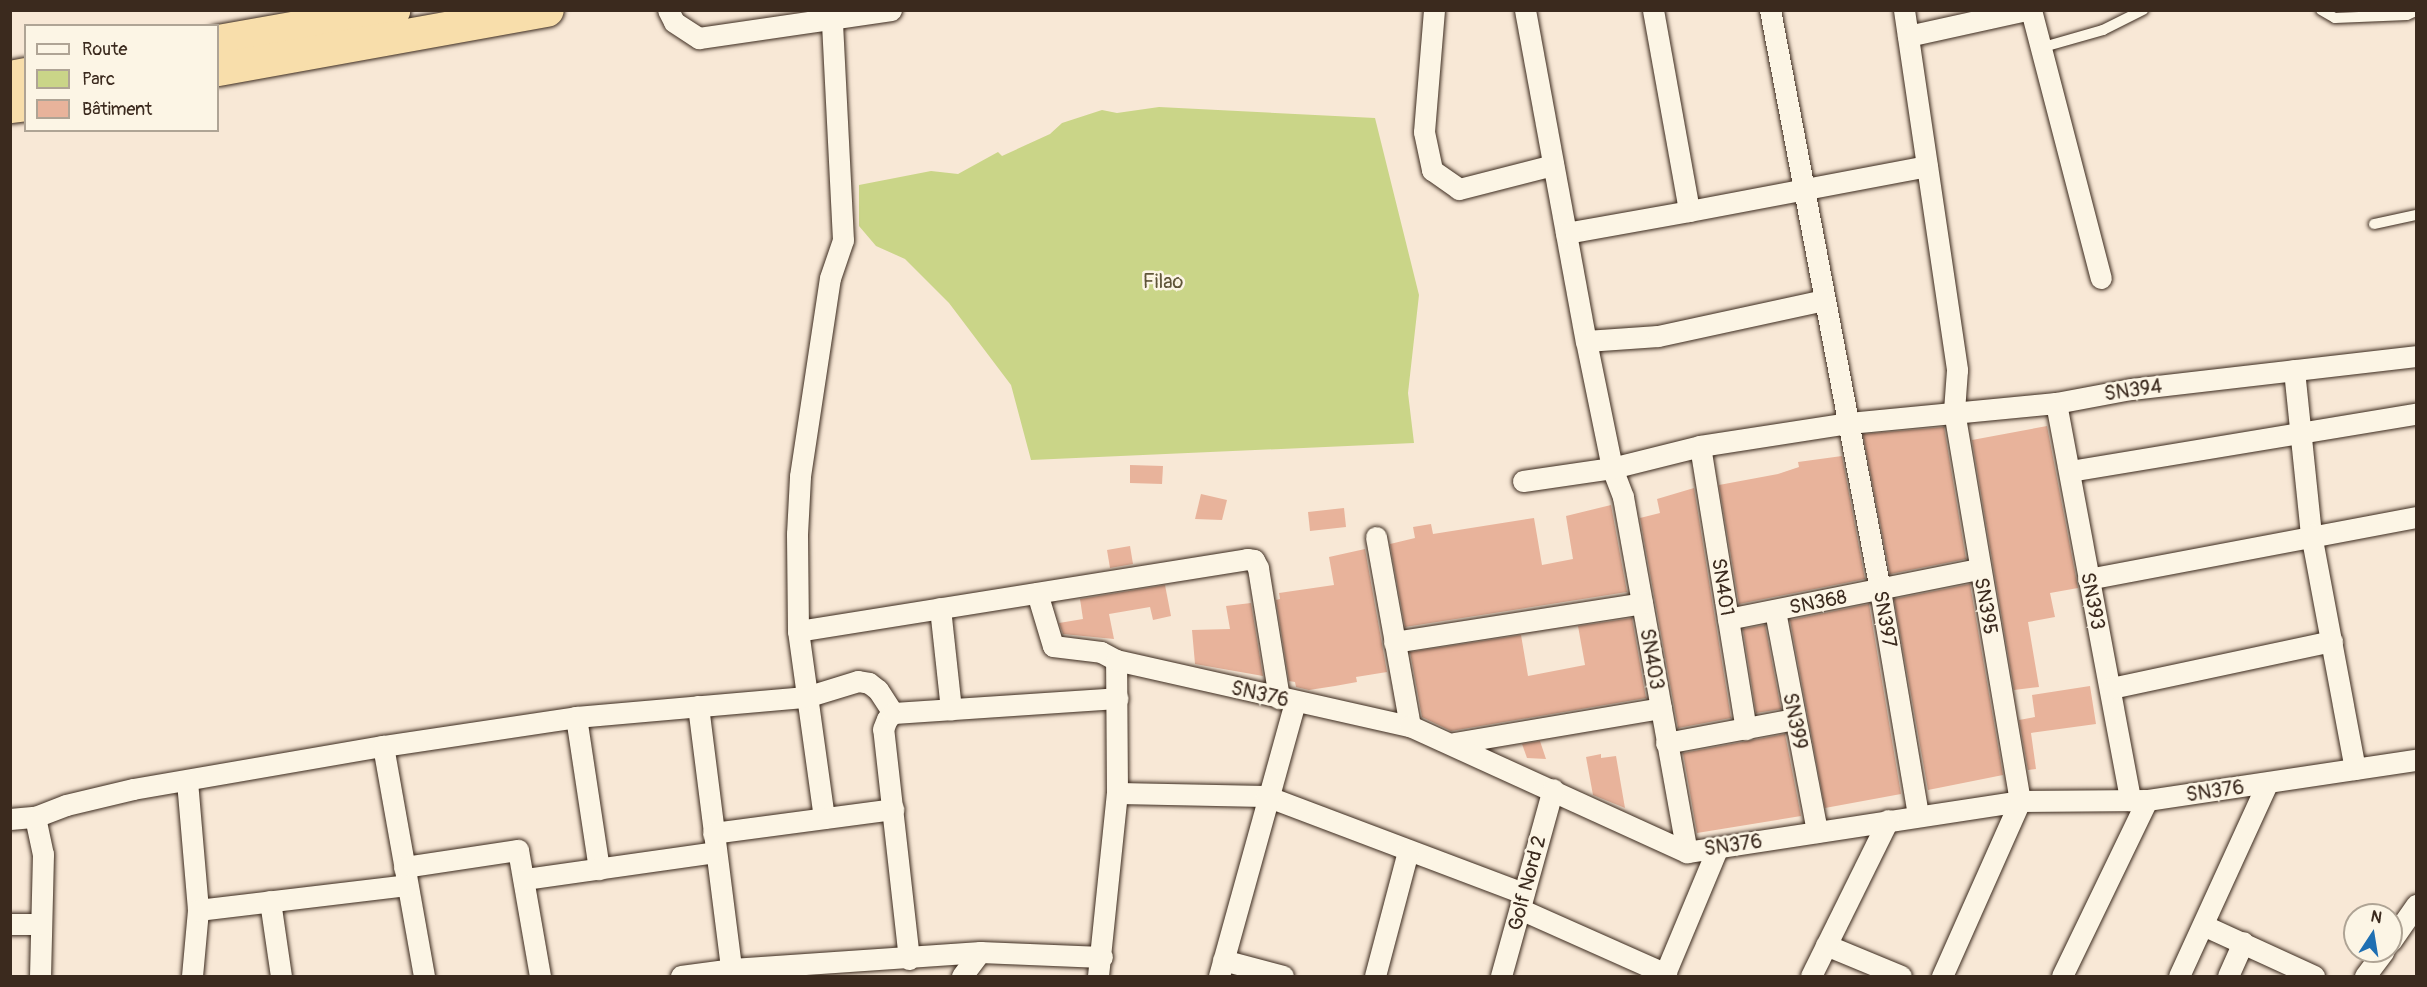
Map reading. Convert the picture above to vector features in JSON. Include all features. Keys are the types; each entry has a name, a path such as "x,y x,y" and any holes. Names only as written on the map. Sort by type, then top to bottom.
{"highway":[{"path":"219,41 393,10"},
{"path":"219,69 547,10"}],"street":[{"path":"668,10 674,22 699,38 832,22 891,10"},
{"path":"1434,10 1424,132 1432,170 1459,189 1554,165"},
{"name":"SN403","path":"1525,10 1586,341 1612,468 1623,497 1687,852"},
{"path":"1653,10 1689,211"},
{"name":"SN397","path":"1770,10 1880,590 1918,815"},
{"name":"SN395","path":"1904,10 1957,370 1954,411 2020,801"},
{"path":"1908,36 2028,10 2100,278"},
{"path":"824,818 798,631 800,476 830,278 843,240 832,22"},
{"path":"1566,232 1927,166"},
{"path":"1586,341 1658,336 1824,300"},
{"name":"SN394","path":"1523,481 1612,468 1700,446 1849,423 1954,411 2056,403 2132,389 2416,356"},
{"path":"2294,370 2311,534 2355,769"},
{"name":"SN393","path":"2056,403 2088,579 2111,688 2139,800"},
{"path":"2070,471 2416,414"},
{"name":"SN401","path":"1700,446 1746,729"},
{"path":"2088,579 2311,534 2416,517"},
{"path":"1376,537 1410,726"},
{"path":"798,631 1254,560 1287,700 1266,796 1221,968 1283,976"},
{"name":"SN368","path":"1728,620 1979,569"},
{"name":"SN376","path":"1037,593 1053,646 1101,652 1116,660 1410,726 1454,743 1687,852 2020,801 2139,800 2267,784 2416,760"},
{"path":"1394,642 1642,603"},
{"path":"940,608 951,709"},
{"name":"SN399","path":"1775,611 1817,832"},
{"path":"2111,688 2332,640"},
{"path":"681,976 857,970 909,959 980,952 1100,967 1117,793 1116,660"},
{"path":"10,819 35,818 90,798 383,746 576,717 806,697 858,681 869,683 893,713"},
{"path":"893,713 1117,698"},
{"path":"698,706 732,973"},
{"path":"1454,743 1661,708"},
{"path":"893,713 884,729 909,959"},
{"path":"576,717 599,869"},
{"path":"1666,743 1794,719"},
{"path":"383,746 423,976"},
{"path":"187,781 198,910 192,976"},
{"path":"2179,976 2205,926 2267,784"},
{"name":"Golf Nord 2","path":"1501,976 1553,789"},
{"path":"1117,793 1266,796 1408,851 1522,901 1665,975 1717,849"},
{"path":"2062,976 2139,800"},
{"path":"1942,976 2020,801"},
{"path":"526,879 599,869 824,818 893,809"},
{"path":"35,818 43,854 39,924 40,976"},
{"path":"1811,976 1888,820"},
{"path":"198,910 270,901 406,876 516,849 526,879 540,976"},
{"path":"1375,976 1408,851"},
{"path":"270,901 281,976"},
{"path":"2403,924 2416,905"},
{"path":"10,924 39,924"},
{"path":"2205,926 2314,976"},
{"path":"2228,976 2243,942"},
{"path":"1826,945 1901,976"},
{"path":"962,976 980,952"},
{"path":"2366,976 2375,963"}],"lane":[{"path":"2040,48 2103,30 2143,10"},
{"path":"2321,10 2336,18 2407,15 2416,11"},
{"path":"2374,224 2416,215"}],"green space":[{"name":"Filao","path":"1159,107 1375,118 1419,295 1408,393 1414,443 1031,460 1011,385 949,303 905,259 876,246 859,226 859,185 931,171 958,174 998,152 1002,156 1050,134 1062,123 1102,110 1117,113"}],"building":[{"path":"2047,426 2078,588 2050,593 2055,617 2028,622 2039,687 2014,690 1972,440"},
{"path":"1944,427 1966,559 1890,574 1863,434"},
{"path":"1842,456 1865,579 1739,604 1719,485 1778,474 1799,467 1798,462"},
{"path":"1130,465 1163,466 1162,484 1130,483"},
{"path":"1694,488 1731,718 1678,728 1640,518 1660,513 1657,499"},
{"path":"1201,494 1227,500 1222,520 1195,519"},
{"path":"1611,505 1627,592 1405,627 1390,544 1415,538 1413,527 1431,524 1433,534 1534,518 1542,565 1573,559 1566,516"},
{"path":"1344,508 1346,527 1310,531 1308,512"},
{"path":"1130,546 1133,564 1110,568 1107,550"},
{"path":"1365,549 1387,672 1356,677 1357,682 1335,686 1309,690 1296,687 1295,682 1289,681 1276,600 1280,599 1279,593 1334,585 1329,557"},
{"path":"1970,584 2003,775 1928,790 1894,599"},
{"path":"1165,585 1171,616 1153,620 1150,607 1109,614 1114,639 1063,634 1059,623 1083,619 1080,599"},
{"path":"1251,603 1263,676 1195,664 1192,630 1230,629 1226,606"},
{"path":"1869,604 1901,794 1825,808 1790,620"},
{"path":"1632,618 1646,698 1451,731 1422,717 1410,652 1521,635 1528,676 1585,665 1578,626"},
{"path":"1765,625 1781,709 1756,713 1743,629"},
{"path":"2090,686 2096,724 2031,733 2036,769 2028,770 2019,720 2035,717 2032,695"},
{"path":"1785,734 1801,816 1697,833 1683,753"},
{"path":"1540,741 1546,759 1527,758 1522,744"},
{"path":"1601,754 1601,758 1616,756 1625,808 1593,795 1586,757"}]}
